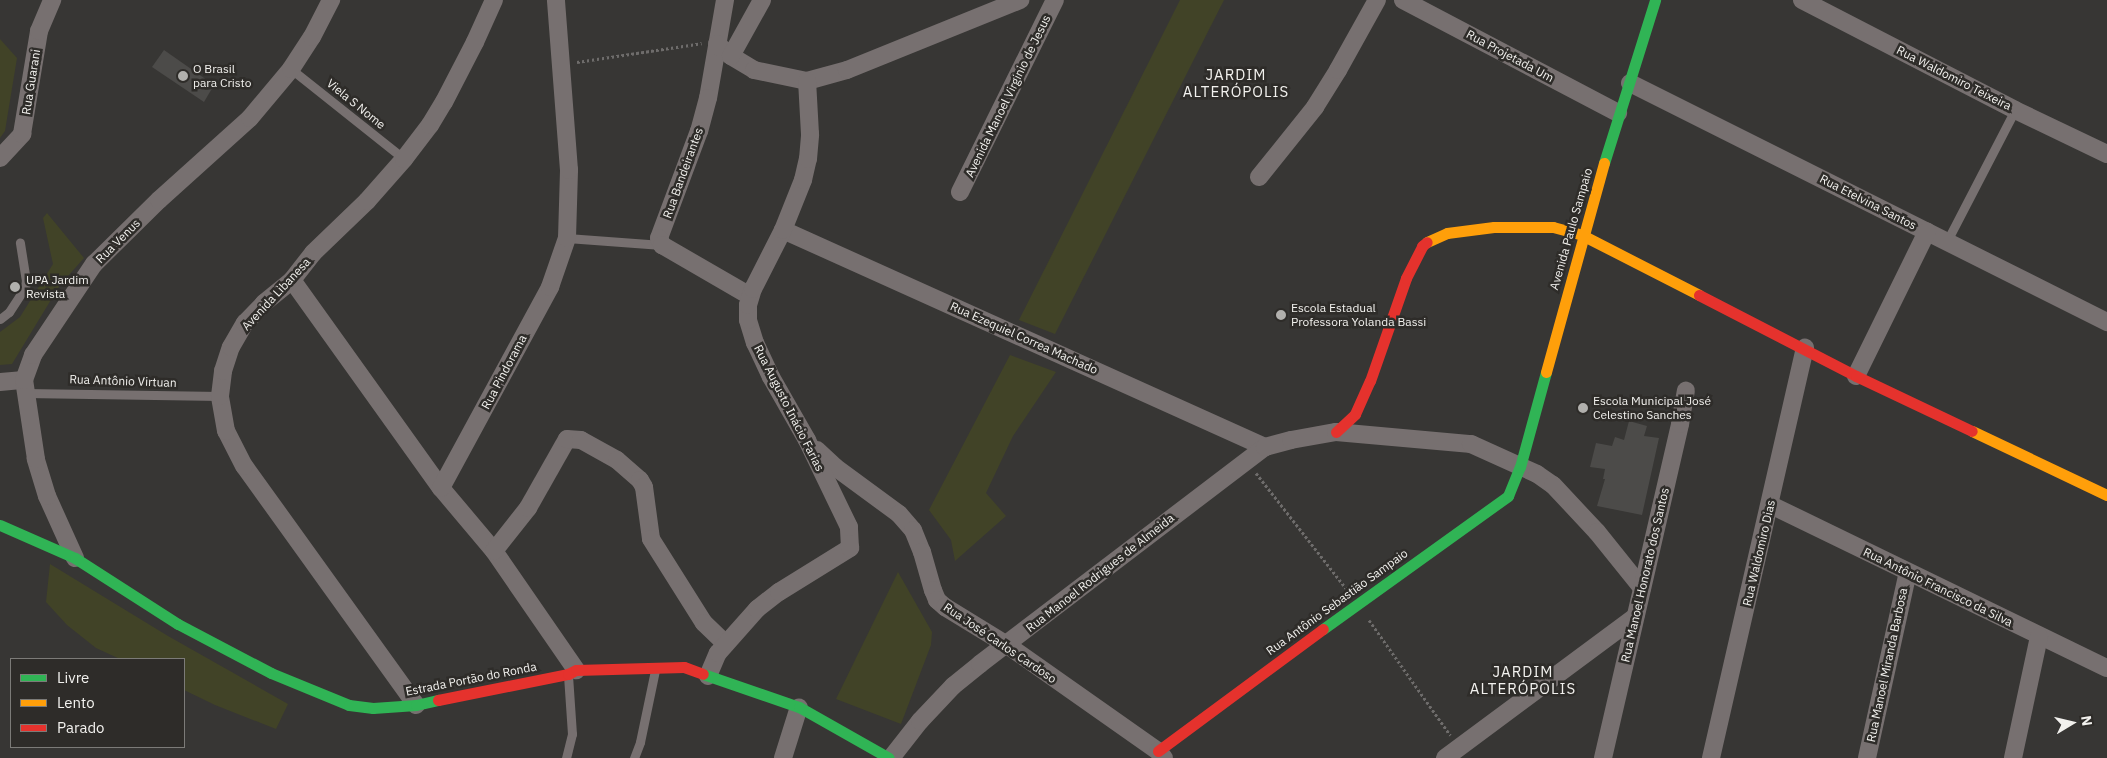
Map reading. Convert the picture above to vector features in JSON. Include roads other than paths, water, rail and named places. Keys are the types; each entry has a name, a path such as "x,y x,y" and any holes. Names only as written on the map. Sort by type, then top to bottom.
{"street":[{"name":"Rua Guarani","path":"0,158 22,134 39,31 52,0"},
{"name":"Rua Venus","path":"75,558 47,496 36,459 25,387 33,355 94,264 159,200 250,118 292,69 312,37 331,0"},
{"name":"Avenida Libanesa","path":"416,705 244,466 226,431 220,396 231,347 245,323 264,303 292,280 314,253 366,201 404,159 430,126 475,42 494,0"},
{"name":"Rua Pindorama","path":"442,488 550,287 567,238 569,170 556,0"},
{"name":"Rua Bandeirantes","path":"662,245 658,238 699,131 725,0"},
{"path":"731,56 762,0"},
{"path":"717,44 731,56 754,70 807,81 848,70 1020,0"},
{"name":"Avenida Manoel Virginio de Jesus","path":"960,192 1055,0"},
{"path":"1259,177 1315,107 1377,0"},
{"name":"Rua Projetada Um","path":"1403,0 1618,113"},
{"name":"Avenida Paulo Sampaio","path":"1520,467 1582,235 1618,113 1630,82 1655,0"},
{"name":"Rua Waldomiro Teixeira","path":"1802,0 2016,110 2107,154"},
{"name":"Rua Augusto Inácio Farias","path":"708,676 718,653 757,610 779,592 850,548 849,527 807,440 771,377 755,343 748,320 750,296 783,230 803,180 808,159 810,134 807,81"},
{"name":"Rua Etelvina Santos","path":"1630,82 2107,322"},
{"path":"1336,432 1354,414 1370,382 1414,259 1422,246 1432,238 1447,233 1525,226 1553,227 1582,235 1805,348 1856,376 2107,495"},
{"name":"Rua Ezequiel Correa Machado","path":"783,230 1265,447"},
{"path":"1856,376 1927,232"},
{"path":"662,245 750,296"},
{"path":"292,280 442,488 494,551 572,672"},
{"name":"Rua Waldomiro Dias","path":"1711,758 1771,505 1805,348"},
{"path":"0,382 25,387"},
{"name":"Rua Manoel Honorato dos Santos","path":"1603,758 1686,392"},
{"name":"Rua Manoel Rodrigues de Almeida","path":"890,758 920,721 953,686 1265,447 1336,432 1471,444 1537,474 1564,496 1597,532 1642,588"},
{"path":"494,551 528,508 567,439 580,440 617,460 640,480 644,488 651,540 704,623 726,644"},
{"name":"Rua José Carlos Cardoso","path":"807,440 835,467 899,514 913,530 937,600 945,608 1007,644 1161,755"},
{"name":"Rua Antônio Sebastião Sampaio","path":"1161,755 1358,603 1508,496 1520,467"},
{"name":"Rua Antônio Francisco da Silva","path":"1771,505 2039,637 2107,668"},
{"name":"Estrada Portão do Ronda","path":"0,525 75,558 178,624 271,673 349,705 373,708 416,705 572,672 684,668 799,707 890,758"},
{"name":"Rua Manoel Miranda Barbosa","path":"1867,758 1908,572"},
{"path":"1445,758 1635,617"},
{"path":"2013,758 2039,637"},
{"path":"783,758 799,707"}],"lane":[{"name":"Viela S Nome","path":"292,69 404,159"},
{"path":"1947,241 2016,110"},
{"path":"567,238 662,245"},
{"path":"0,319 9,312 25,287 26,281 20,242"},
{"name":"Rua Antônio Virtuan","path":"25,387 220,396"},
{"path":"634,758 640,742 655,668"},
{"path":"566,758 572,734 572,672"}],"place":[{"name":"O Brasil para Cristo","path":"183,76"},
{"name":"UPA Jardim Revista","path":"15,287"},
{"name":"Escola Estadual Professora Yolanda Bassi","path":"1281,315"},
{"name":"Escola Municipal José Celestino Sanches","path":"1583,408"}],"district":[{"name":"JARDIM ALTERÓPOLIS","path":"1236,82"},
{"name":"JARDIM ALTERÓPOLIS","path":"1523,680"}]}
